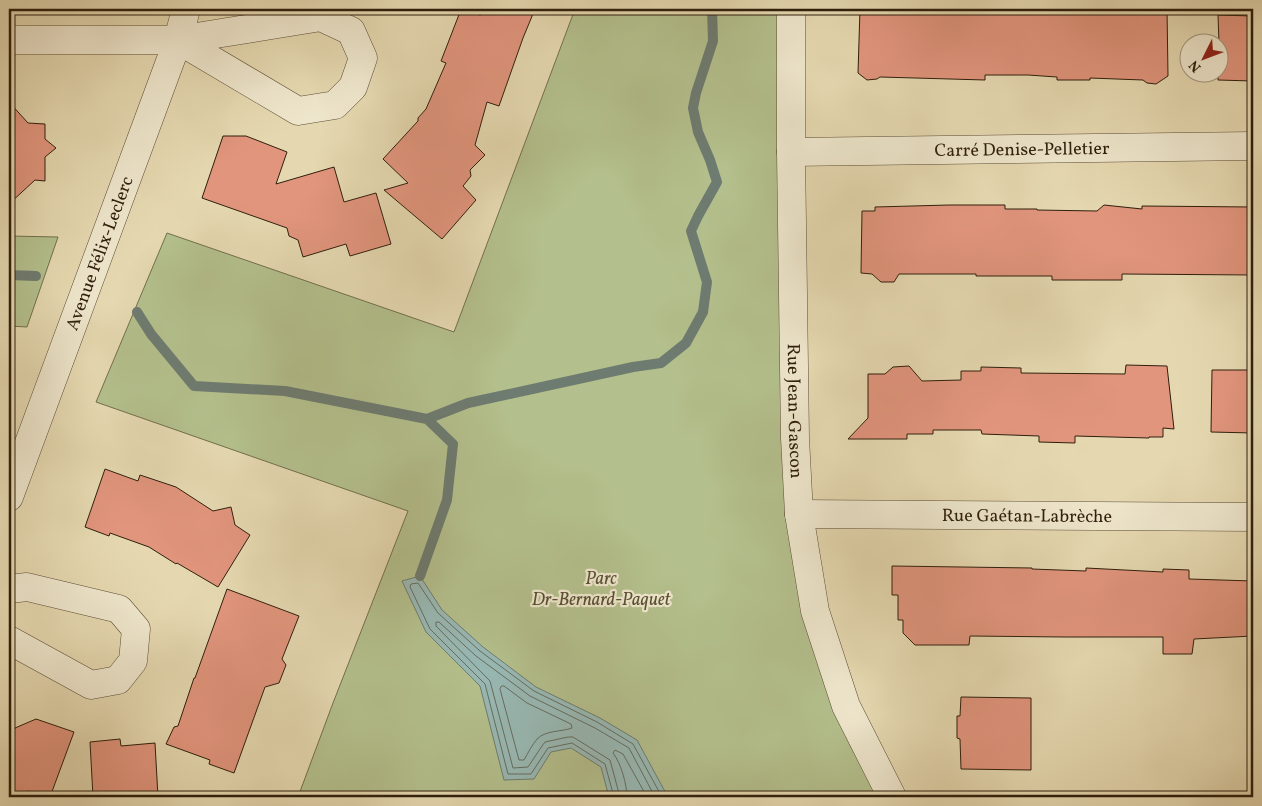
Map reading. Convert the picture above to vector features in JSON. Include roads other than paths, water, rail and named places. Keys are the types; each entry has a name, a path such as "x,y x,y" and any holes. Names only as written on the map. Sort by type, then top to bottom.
{"street":[{"name":"Avenue Félix-Leclerc","path":"9,497 178,40 186,9"},
{"name":"Rue Jean-Gascon","path":"791,9 795,438 799,514 815,611 846,706 892,797"},
{"path":"9,40 178,40 321,17 351,31 363,58 353,88 335,105 298,111 178,40"},
{"name":"Carré Denise-Pelletier","path":"791,152 1253,146"},
{"name":"Rue Gaétan-Labrèche","path":"799,514 1253,517"},
{"path":"9,589 27,587 119,609 136,629 133,661 118,680 91,685 9,640"}],"water":[{"path":"420,576 442,610 483,647 536,687 600,718 637,740 668,797 609,797 601,767 571,748 551,752 534,779 504,780 480,686 426,632 402,581"}],"waterway":[{"path":"427,419 468,403 633,367 661,363 686,343 703,312 707,282 691,231 717,182 698,132 693,108 713,41 712,9"},
{"path":"9,275 36,276"},
{"path":"137,312 151,334 194,386 285,391 427,419 453,444 447,500 420,576"}],"park label":[{"name":"Parc Dr-Bernard-Paquet","path":"601,588"}]}
